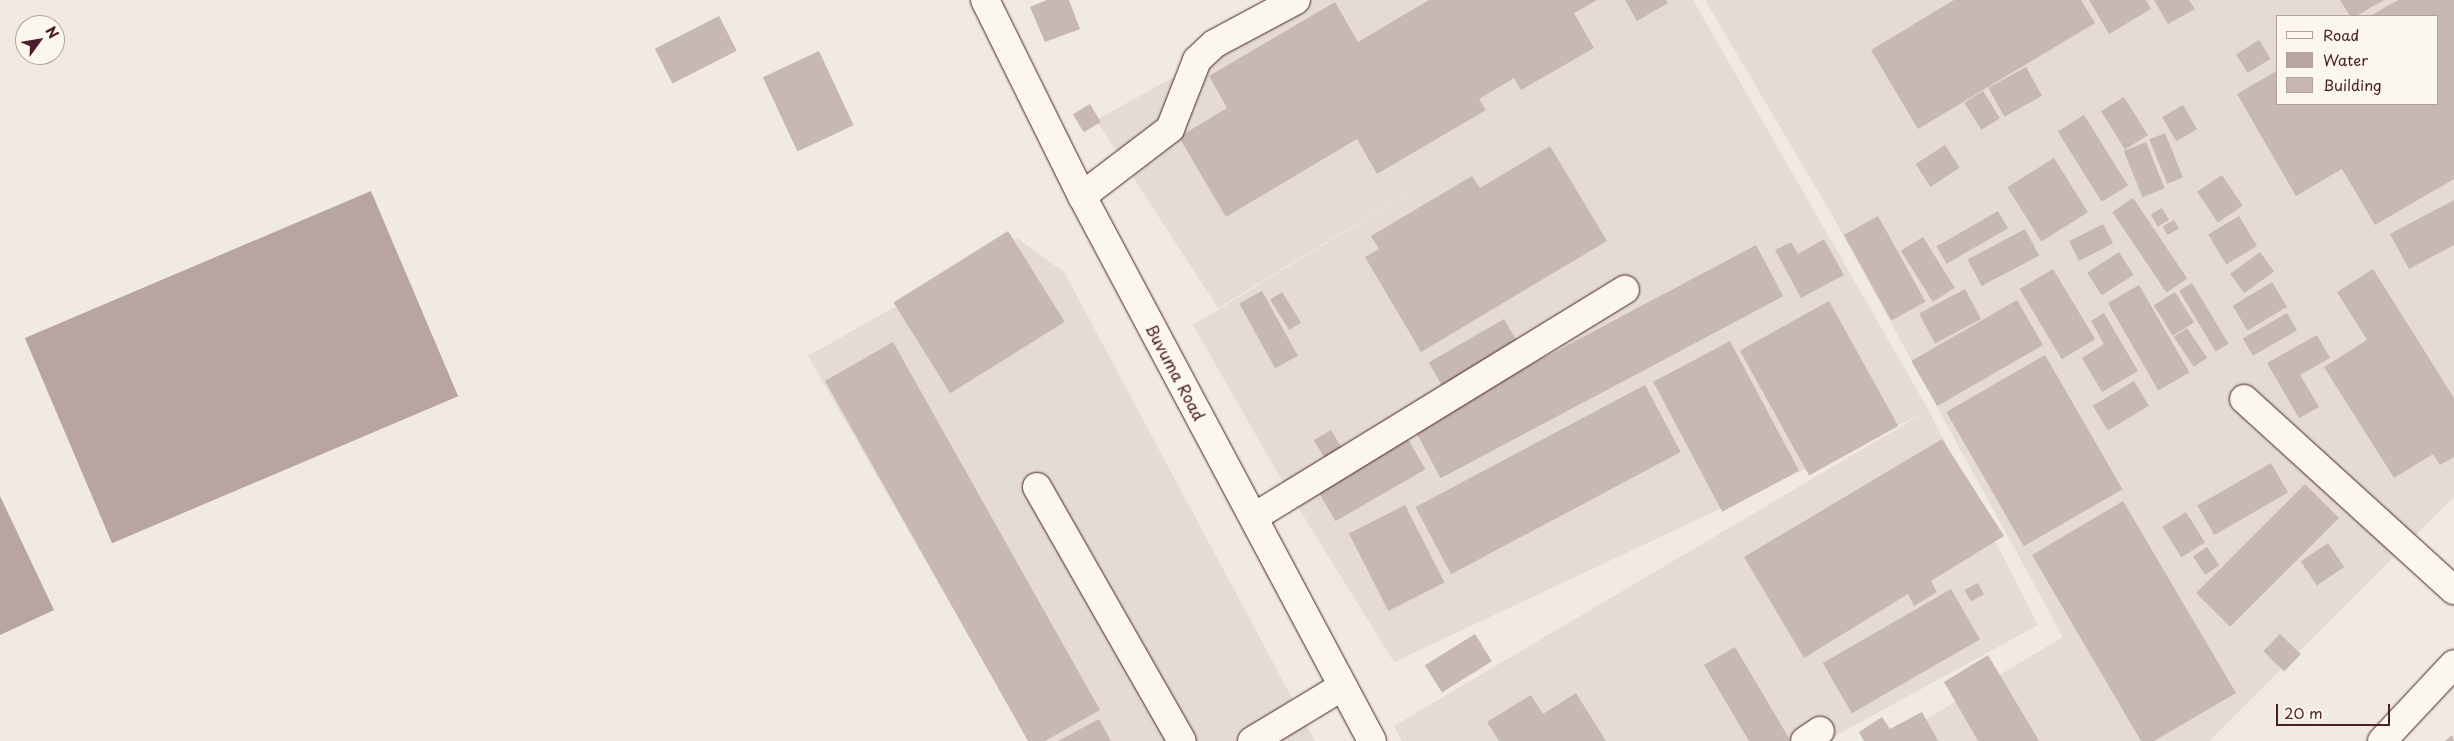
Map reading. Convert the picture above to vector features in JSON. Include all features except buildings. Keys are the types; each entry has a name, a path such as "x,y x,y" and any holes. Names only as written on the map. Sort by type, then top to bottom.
{"street":[{"name":"Buvuma Road","path":"985,0 1082,196 1372,741"},
{"path":"1082,196 1170,129 1197,60 1214,44 1296,0"},
{"path":"1254,517 1625,290"},
{"path":"2244,399 2454,590"},
{"path":"1037,487 1182,741"},
{"path":"2382,741 2454,664"},
{"path":"1252,741 1343,686"}],"shaded area":[{"path":"1313,0 1693,0 1929,411 2038,625 1826,741 1402,741 1394,726 1922,414 1394,662 1288,491 1193,325 1472,154 1218,308 1096,120"},
{"path":"1705,0 2454,0 2454,497 2209,741 1890,741 2063,637 1832,215"},
{"path":"1017,238 1064,272 1315,741 1029,741 808,356"}],"water":[{"path":"371,191 458,396 112,543 25,338"},
{"path":"0,496 54,610 0,635"}]}
